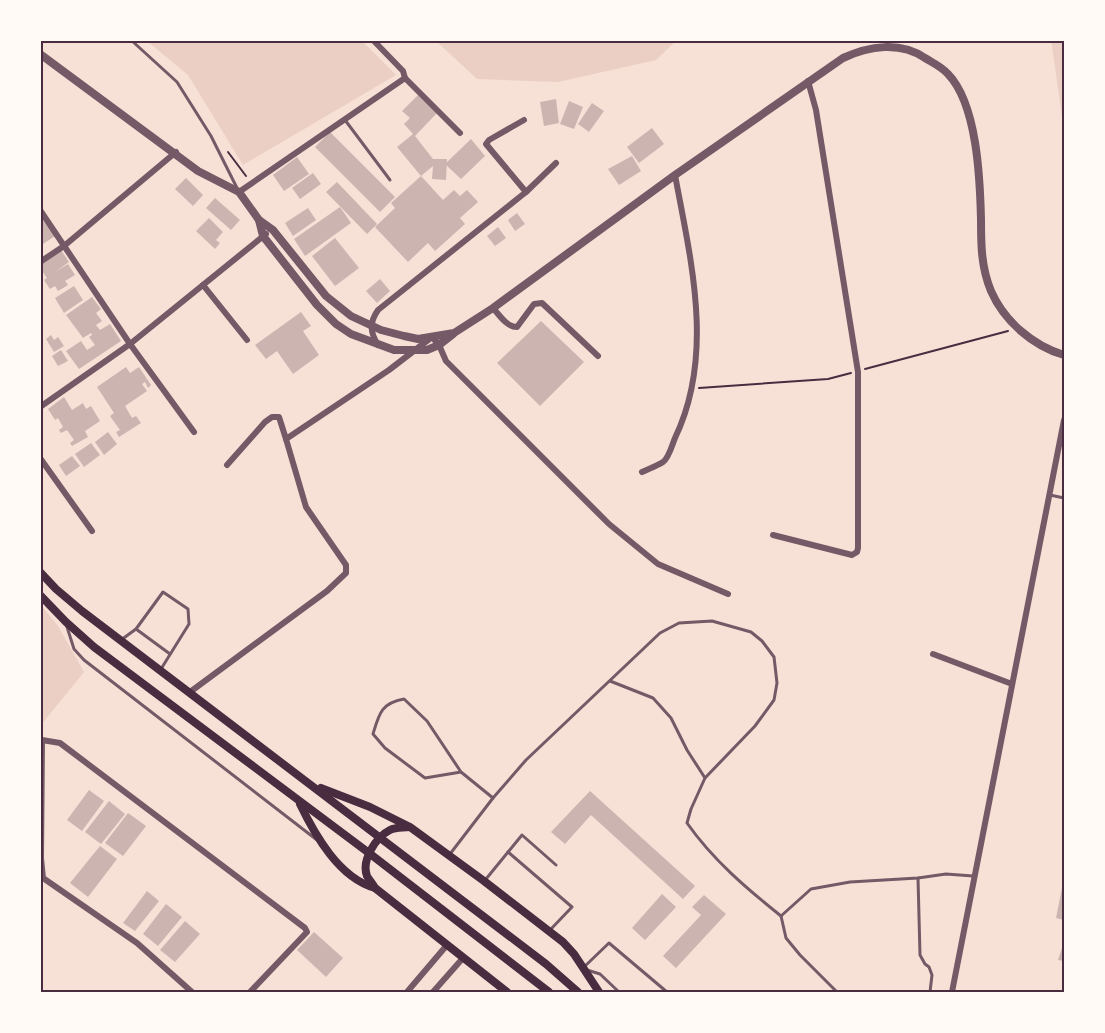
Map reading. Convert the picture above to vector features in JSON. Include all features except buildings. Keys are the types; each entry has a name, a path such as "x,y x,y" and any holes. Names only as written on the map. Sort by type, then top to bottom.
{"main road":[{"path":"40,572 73,604 546,964 578,993"},
{"path":"40,595 94,647 369,853 549,993"},
{"path":"312,784 370,807 410,827 550,930 570,950 599,993"},
{"path":"299,801 322,844 355,878 375,888"},
{"path":"410,827 388,831 380,838 369,853 366,870 368,877 375,888 507,993"}],"street":[{"path":"373,40 403,71 405,78 460,133"},
{"path":"40,54 176,152 198,171 239,192 258,220 262,236 317,305 336,324 351,334 378,346 394,350 427,350 439,345 493,308 675,175 843,58 871,48 892,46 917,52 948,73 961,92 969,118 975,152 981,217 981,258 991,291 999,305 1031,340 1065,355"},
{"path":"239,192 405,78"},
{"path":"773,535 852,555 858,548 858,372 816,110 808,81"},
{"path":"524,120 486,144 526,192"},
{"path":"40,262 64,246 176,152"},
{"path":"378,346 372,335 371,326 378,310 526,192 556,163"},
{"path":"642,472 665,461 683,422 692,388 697,337 697,304 692,263 675,175"},
{"path":"40,210 130,344 194,432"},
{"path":"258,220 272,229 326,296 339,308 371,326 404,336 418,339 454,333"},
{"path":"40,407 130,344 272,229"},
{"path":"203,285 247,340"},
{"path":"493,308 504,320 518,327 534,304 542,303 598,356"},
{"path":"432,337 439,345 446,361 609,524 658,564 728,594"},
{"path":"286,439 432,337"},
{"path":"190,692 327,591 346,573 346,565 306,507 279,417 272,417 265,422 226,465"},
{"path":"952,993 1065,420"},
{"path":"40,458 92,531"},
{"path":"933,654 1012,684"},
{"path":"192,993 137,943 43,878 41,866 42,740 60,743 305,928 307,932 250,993"},
{"path":"410,992 447,945"},
{"path":"433,993 463,958"}],"lane":[{"path":"131,40 177,82 211,136 239,192"},
{"path":"345,120 390,180"},
{"path":"1050,495 1065,498"},
{"path":"120,640 136,629 163,592 188,609 189,624 161,669"},
{"path":"449,856 493,798 526,760 660,633 679,623 712,621 751,632 762,640 774,657 777,683 774,700 754,726 705,778 687,823 703,846 736,880 781,916 786,938 837,993"},
{"path":"66,622 74,649 84,660 322,844"},
{"path":"136,629 170,654"},
{"path":"610,681 653,698 671,718 687,750 705,778"},
{"path":"461,772 425,778 385,748 373,734 379,713 392,701 404,699 427,721 461,772 493,798"},
{"path":"484,881 522,835 556,866"},
{"path":"508,852 572,907 550,930"},
{"path":"781,916 811,890 850,882 946,874 975,876"},
{"path":"918,878 920,955 924,964 930,967 932,975 930,993"},
{"path":"619,993 600,974 583,968 609,943 667,992"}],"shaded area":[{"path":"147,41 362,41 396,75 243,165 188,75"},
{"path":"436,41 676,41 656,60 558,82 477,79"},
{"path":"1051,41 1064,41 1064,131 1052,46"},
{"path":"41,605 58,626 84,672 41,725"}]}
